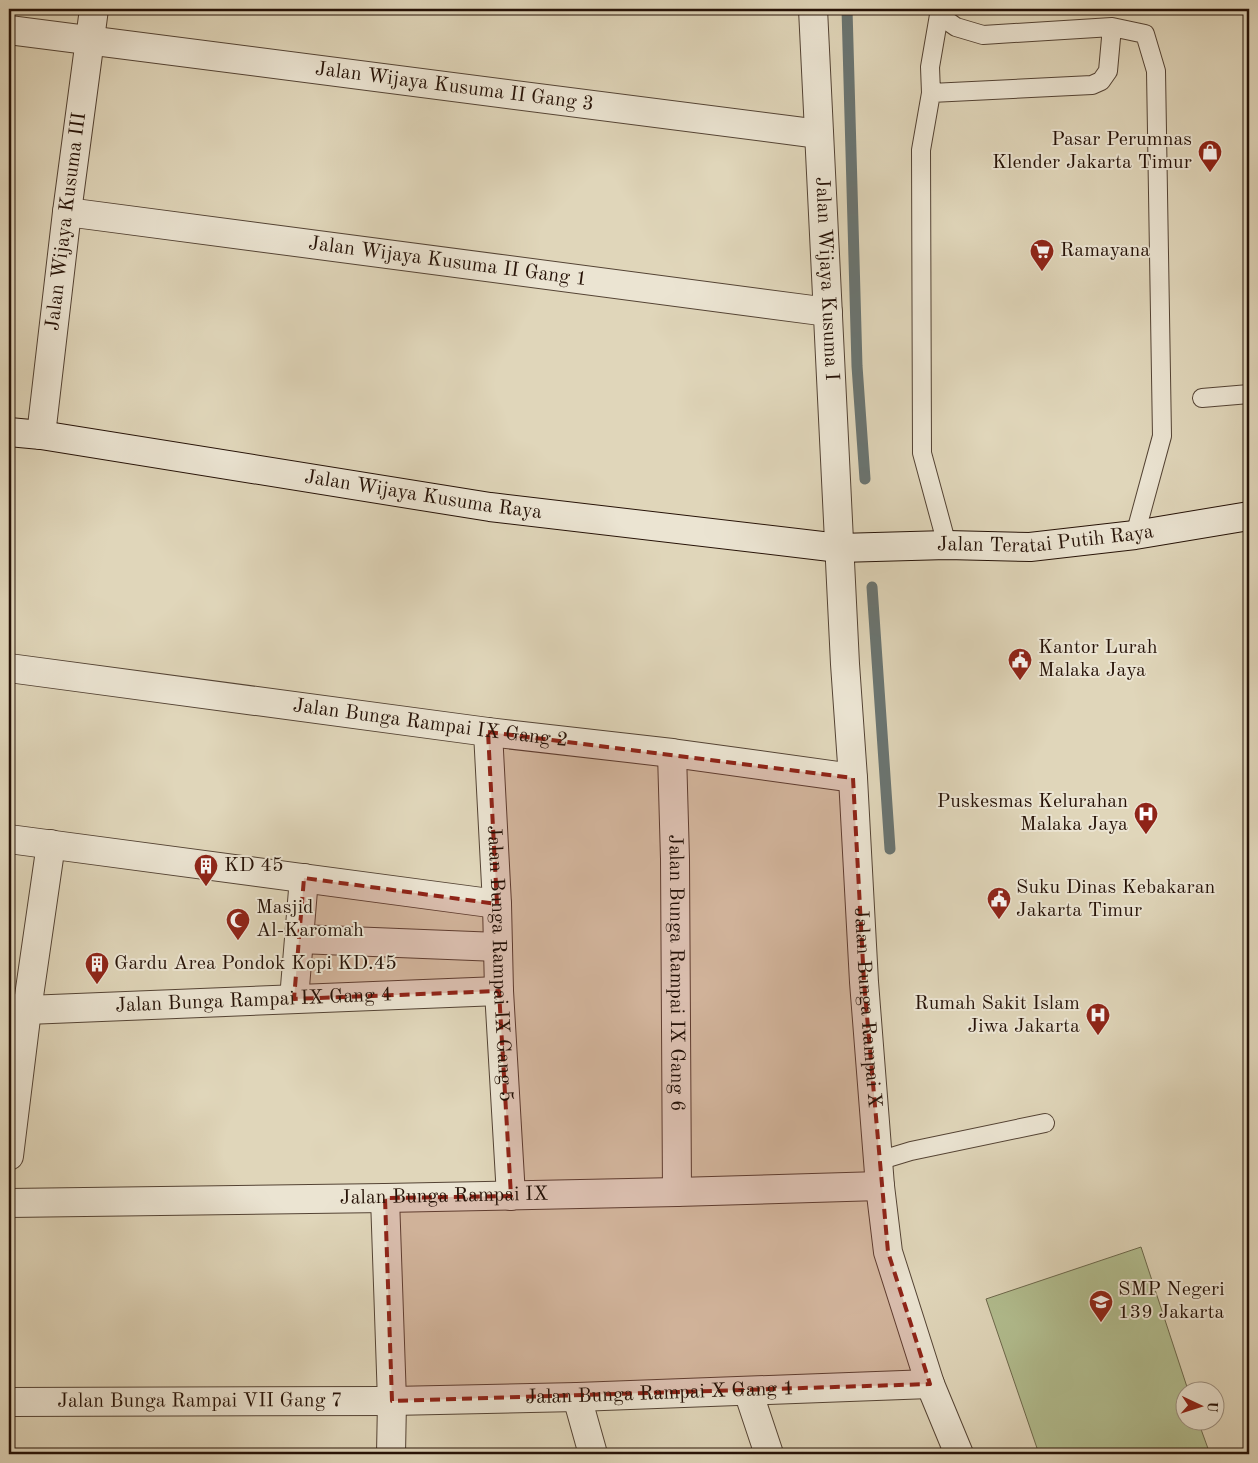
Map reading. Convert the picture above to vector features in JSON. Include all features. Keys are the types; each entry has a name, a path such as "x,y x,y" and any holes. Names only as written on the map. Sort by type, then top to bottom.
{"street":[{"name":"Jalan Wijaya Kusuma III","path":"41,435 94,9"},
{"name":"Jalan Wijaya Kusuma I","path":"813,9 839,548"},
{"name":"Jalan Wijaya Kusuma II Gang 3","path":"9,30 819,134"},
{"name":"Jalan Wijaya Kusuma II Gang 1","path":"68,212 828,312"},
{"name":"Jalan Wijaya Kusuma Raya","path":"9,432 41,435 490,507 839,548"},
{"name":"Jalan Teratai Putih Raya","path":"839,548 947,545 1030,547 1135,535 1249,516"},
{"name":"Jalan Bunga Rampai X","path":"839,548 844,664 853,778 864,982 879,1174 888,1252 930,1384 959,1454"},
{"name":"Jalan Bunga Rampai IX Gang 2","path":"9,668 488,732 672,753 853,778"},
{"name":"Jalan Bunga Rampai IX Gang 5","path":"488,732 498,904 499,991 511,1196"},
{"name":"Jalan Bunga Rampai IX Gang 6","path":"672,753 675,859 677,1192"},
{"path":"9,839 498,904"},
{"path":"9,1156 18,1009 51,844"},
{"path":"294,999 304,878"},
{"path":"299,939 498,946"},
{"name":"Jalan Bunga Rampai IX Gang 4","path":"18,1009 499,991"},
{"name":"Jalan Bunga Rampai IX","path":"9,1203 677,1192 879,1174"},
{"path":"385,1198 392,1401 391,1454"},
{"name":"Jalan Bunga Rampai X Gang 1","path":"392,1401 930,1384"},
{"path":"748,1391 769,1454"},
{"path":"577,1396 593,1454"},
{"name":"Jalan Bunga Rampai VII Gang 7","path":"9,1402 392,1401"}],"lane":[{"path":"939,12 956,27 983,35 1112,27 1145,34 1156,71 1162,436 1135,535"},
{"path":"939,12 930,67 931,93 921,150 922,453 947,545"},
{"path":"931,93 1092,85 1101,81 1108,71 1112,27"},
{"path":"1202,398 1249,394"},
{"path":"879,1174 911,1150 1045,1123"}],"highlighted area":[{"path":"488,732 853,778 864,982 888,1252 930,1384 392,1401 385,1198 511,1196 499,991 294,999 304,878 497,904"}],"green space":[{"path":"1141,1247 1185,1380 1176,1380 1176,1430 1201,1430 1210,1454 1039,1454 986,1299"}],"waterway":[{"path":"847,9 857,366 865,479"},
{"path":"872,587 890,849"}],"place":[{"name":"Pasar Perumnas Klender Jakarta Timur","path":"1210,173"},
{"name":"Ramayana","path":"1042,272"},
{"name":"Kantor Lurah Malaka Jaya","path":"1020,681"},
{"name":"Puskesmas Kelurahan Malaka Jaya","path":"1146,835"},
{"name":"KD 45","path":"206,887"},
{"name":"Suku Dinas Kebakaran Jakarta Timur","path":"999,920"},
{"name":"Masjid Al-Karomah","path":"238,941"},
{"name":"Gardu Area Pondok Kopi KD.45","path":"97,985"},
{"name":"Rumah Sakit Islam Jiwa Jakarta","path":"1098,1036"},
{"name":"SMP Negeri 139 Jakarta","path":"1101,1323"}]}
